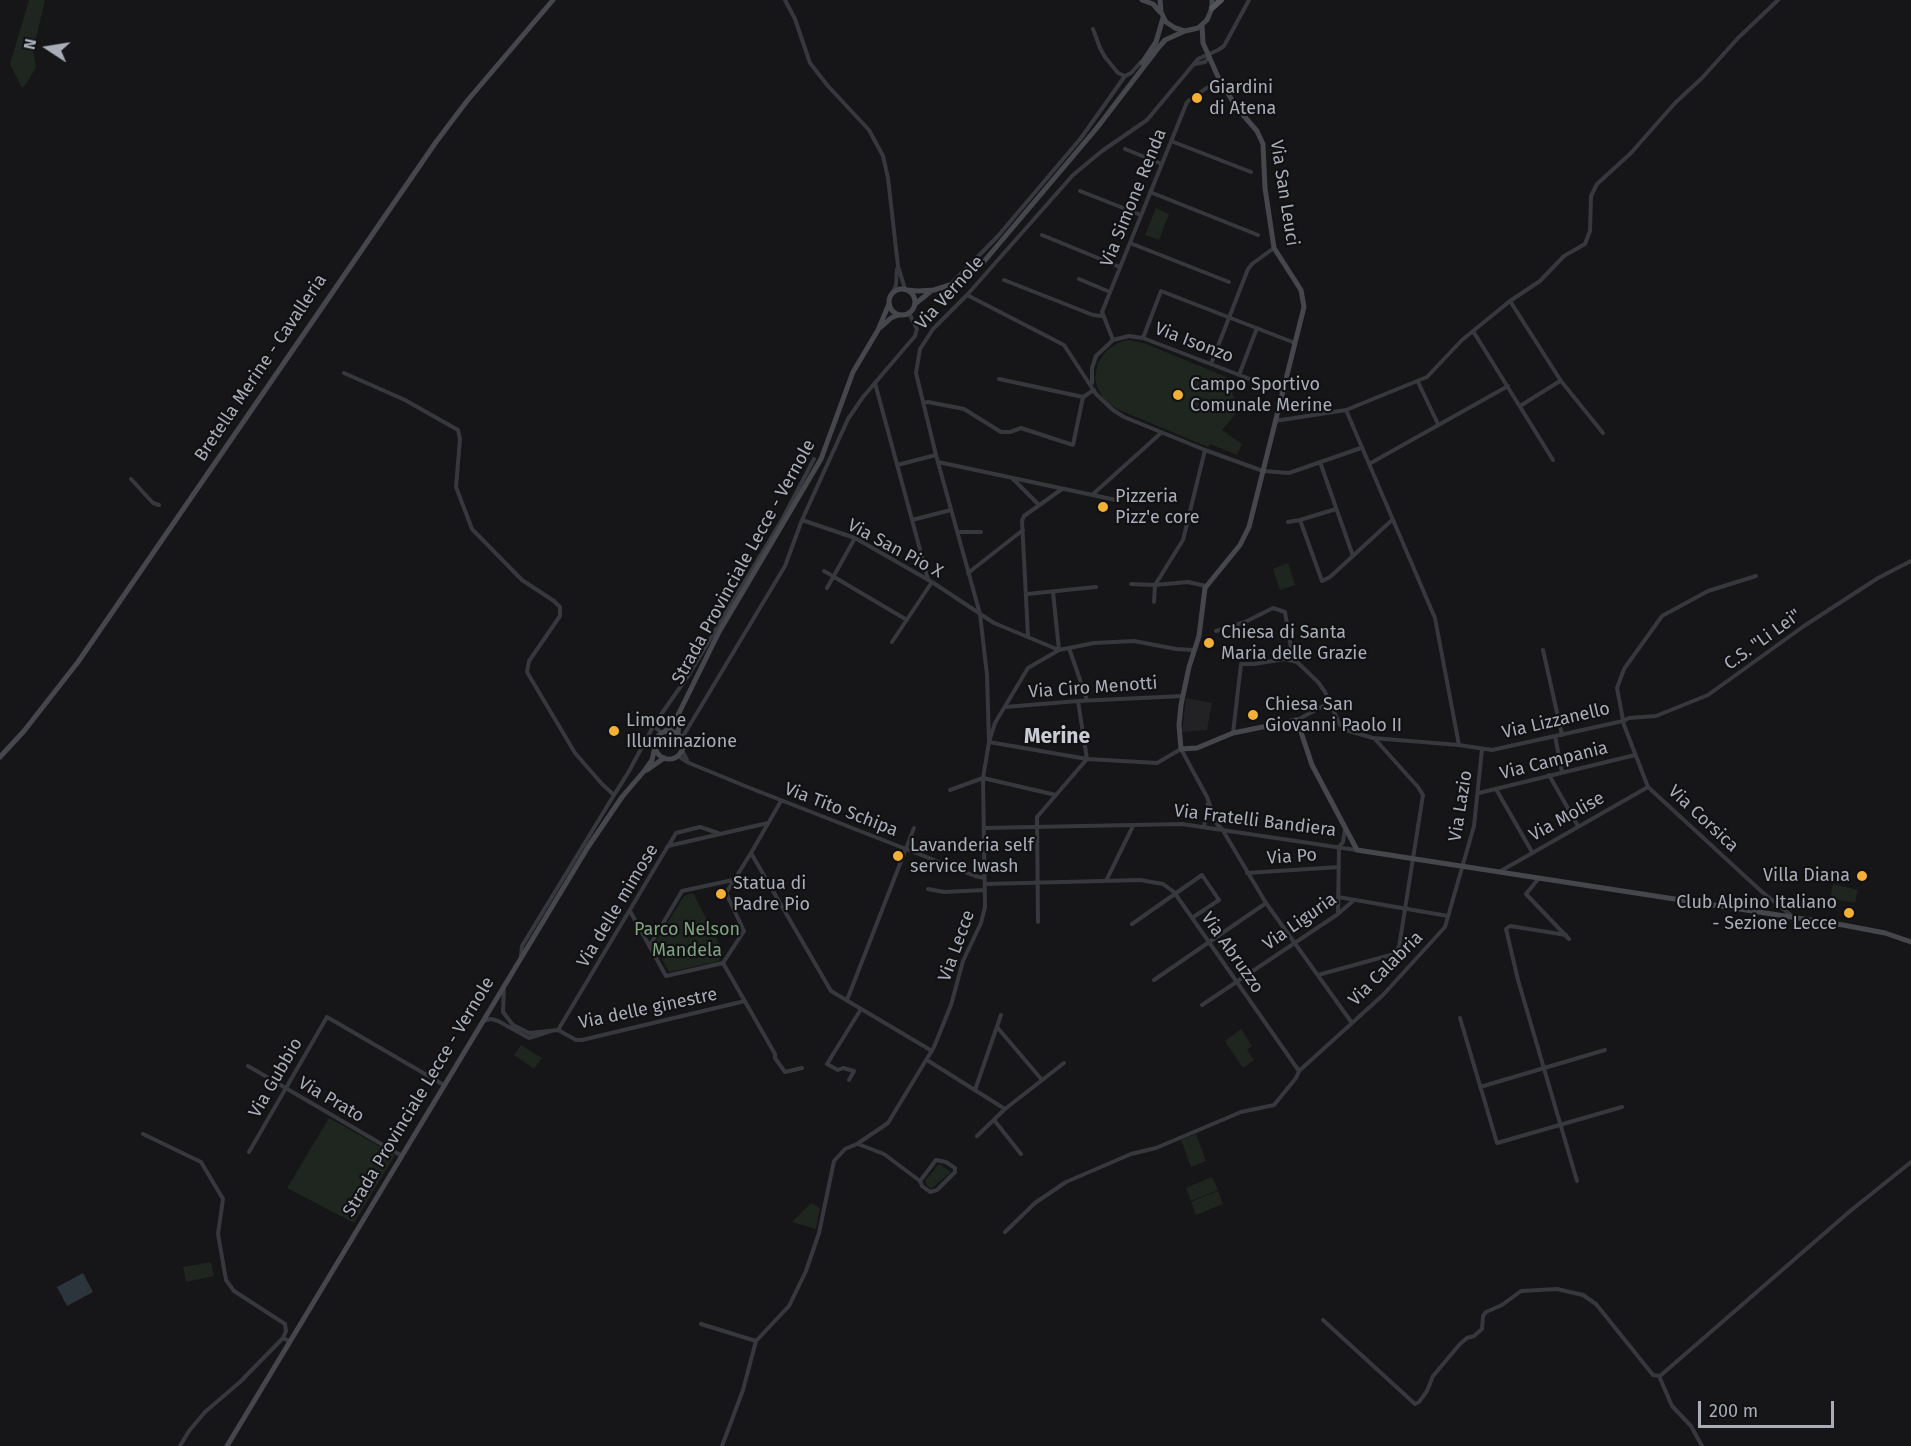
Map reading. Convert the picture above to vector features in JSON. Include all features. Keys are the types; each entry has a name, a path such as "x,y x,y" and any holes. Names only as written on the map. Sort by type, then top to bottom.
{"main road":[{"path":"1212,8 1221,0"}],"street":[{"name":"Bretella Merine - Cavalleria","path":"0,757 24,731 78,663 436,142 467,101 553,0"},
{"path":"785,0 795,19 810,63 868,130 883,156 888,178 898,266 893,292"},
{"path":"1143,0 1153,4 1175,28 1187,31 1203,43"},
{"path":"1125,90 1158,36 1162,15 1160,0"},
{"path":"893,292 906,289 934,290 958,282 981,265 1096,129 1165,40 1202,25 1207,20 1212,8 1212,0"},
{"name":"Via Vernole","path":"989,742 987,675 980,615 916,373 920,350 933,329 967,295 1073,175 1102,151 1147,120 1198,58 1218,51 1224,46 1249,0"},
{"path":"1275,421 1346,410 1418,382 1435,370 1462,340 1510,301 1540,281 1564,256 1585,244 1590,231 1591,196 1597,184 1631,153 1675,103 1778,0"},
{"path":"1202,25 1203,43"},
{"path":"1093,29 1100,48 1118,73 1125,76"},
{"name":"Via San Leuci","path":"1203,43 1219,79 1237,108 1257,131 1263,144 1265,189 1274,248 1296,281 1304,298 1302,318 1245,535 1240,545 1207,586"},
{"path":"951,284 998,236 1081,138 1125,76 1131,73 1148,55"},
{"name":"Via Vernole","path":"1202,63 1207,60 1208,55"},
{"path":"1195,64 1202,63 1214,68"},
{"path":"1118,73 1118,86"},
{"name":"Via Simone Renda","path":"1102,316 1187,102 1219,79"},
{"path":"1171,141 1251,172"},
{"path":"1125,150 1162,164"},
{"path":"1080,191 1141,215"},
{"path":"1150,192 1258,234"},
{"path":"1042,235 1120,267"},
{"path":"1130,243 1229,282"},
{"path":"1211,364 1252,264 1274,248"},
{"path":"898,266 906,289 914,296 915,304"},
{"path":"1004,279 1093,315 1102,316 1113,340 1105,345 1096,356 1092,368 1093,388"},
{"path":"1079,279 1110,292"},
{"path":"909,313 915,304 934,290"},
{"path":"1143,338 1161,291 1294,343"},
{"name":"Strada Provinciale Lecce - Vernole","path":"226,1446 286,1340 402,1156 521,955 588,847 622,797 652,760 655,745 663,731 673,725 719,632 821,459 853,372 878,330 893,292"},
{"path":"967,295 1026,323 1064,345 1102,402 1113,410 1161,433 1263,471 1289,473 1361,448"},
{"path":"1510,301 1561,381 1603,433"},
{"path":"889,304 898,314 909,313"},
{"path":"655,723 657,729 680,736 785,566 802,520 848,419 915,336 917,329 909,313"},
{"name":"Strada Provinciale Lecce - Vernole","path":"878,330 898,314"},
{"path":"1239,375 1257,328"},
{"path":"1473,331 1553,460"},
{"name":"Via Isonzo","path":"1113,340 1130,336 1143,338 1281,391"},
{"path":"344,373 405,400 458,430 460,439 456,487 472,528 482,541 528,585 560,607 560,616 528,663 528,674 575,753 614,795"},
{"path":"999,379 1083,397"},
{"path":"1520,406 1561,381"},
{"path":"1418,382 1438,424"},
{"path":"875,383 930,581 892,642"},
{"path":"1369,464 1508,386"},
{"path":"923,403 928,402 970,412 1000,432 1006,433 1021,428 1073,445 1083,397 1093,388"},
{"path":"1346,410 1435,618 1459,745"},
{"path":"1092,495 1161,433"},
{"path":"1154,602 1155,585 1183,540 1205,450"},
{"path":"897,465 936,455"},
{"path":"521,955 522,946 628,773 655,723 688,676 783,518 814,459"},
{"path":"938,462 1116,500"},
{"path":"1320,462 1353,556"},
{"path":"1012,478 1039,505"},
{"path":"131,479 153,502 159,505"},
{"path":"1028,636 1024,516 1062,489"},
{"path":"1288,522 1336,509"},
{"path":"912,520 951,510"},
{"name":"Via San Pio X","path":"802,520 855,538 930,581 980,615"},
{"path":"1300,520 1322,581 1330,577 1392,520"},
{"path":"968,573 1023,530"},
{"path":"957,532 981,532"},
{"path":"827,588 855,538"},
{"name":"C.S. \"Li Lei\"","path":"1623,721 1629,718 1665,714 1708,695 1804,626 1878,578 1911,561"},
{"path":"824,571 907,620"},
{"name":"Via Corsica","path":"1756,576 1708,591 1662,616 1624,669 1617,688 1623,721 1648,787 1761,891 1793,917"},
{"path":"1131,584 1155,585 1188,582 1207,586 1199,636 1193,650 1183,696 1179,725 1181,749 1208,802 1213,818 1222,829 1247,873 1352,1023"},
{"path":"1027,594 1096,587"},
{"path":"1053,592 1059,650"},
{"path":"1216,631 1245,622 1273,608 1285,612 1293,660"},
{"path":"980,615 1059,650"},
{"name":"Via Lecce","path":"756,1341 789,1306 798,1289 819,1233 834,1161 845,1149 857,1144 888,1123 932,1051 951,1005 963,961 981,923 985,907 983,778 989,742 995,723 1028,668 1059,650 1094,643 1134,640 1176,649 1193,650"},
{"path":"1069,648 1087,700"},
{"path":"1543,650 1562,735"},
{"path":"1233,733 1241,664 1254,664 1276,659 1293,660 1318,682 1337,720 1344,728 1373,738 1423,795 1397,952 1318,975"},
{"name":"Via Ciro Menotti","path":"1004,708 1087,700 1183,696"},
{"path":"1038,922 1037,817 1086,759 1078,701"},
{"path":"989,742 1086,759 1157,763 1181,749 1197,748 1233,733 1297,720 1329,703"},
{"name":"Strada Provinciale Lecce - Vernole","path":"645,770 664,758 669,759 680,753 680,710"},
{"path":"1297,720 1312,765 1357,850"},
{"name":"Via Lizzanello","path":"1373,738 1492,750 1623,721"},
{"path":"1555,736 1562,772"},
{"path":"645,740 655,745 658,754 664,758"},
{"name":"Via Lazio","path":"1464,866 1474,826 1482,749"},
{"name":"Via Tito Schipa","path":"680,753 689,764 984,878"},
{"name":"Via Campania","path":"1479,793 1635,755"},
{"path":"1549,776 1578,826"},
{"path":"950,790 983,778 1056,795"},
{"name":"Via Molise","path":"1499,872 1648,787"},
{"path":"1496,789 1532,852"},
{"path":"630,911 666,976 723,963 744,931 726,893 781,800"},
{"path":"1204,827 1208,802"},
{"name":"Via delle mimose","path":"558,1030 668,846 768,822"},
{"name":"Via Fratelli Bandiera","path":"984,828 1182,824 1793,917 1885,933 1911,942"},
{"path":"1106,881 1133,826"},
{"path":"668,846 676,833 700,827 720,834"},
{"path":"847,1000 914,828"},
{"path":"1338,914 1339,847 1343,843 1345,828"},
{"path":"751,853 828,987 932,1051"},
{"name":"Via Calabria","path":"1005,1232 1035,1203 1066,1182 1131,1154 1156,1148 1241,1112 1274,1105 1299,1071 1383,995 1441,932 1464,866"},
{"name":"Via Po","path":"1247,873 1339,867"},
{"path":"1132,924 1202,875 1219,900 1192,918"},
{"path":"1539,878 1526,894 1568,937 1510,926 1506,929 1518,980 1577,1181"},
{"path":"650,946 682,891 735,880"},
{"path":"985,884 1148,880 1163,884 1175,893"},
{"path":"928,889 944,892 985,890"},
{"name":"Via Abruzzo","path":"1175,893 1299,1071"},
{"path":"1338,897 1448,916"},
{"name":"Via Liguria","path":"1202,1005 1338,914 1354,900"},
{"path":"1154,980 1266,903"},
{"path":"723,963 785,1072 802,1068"},
{"path":"503,1012 504,983"},
{"name":"Via delle ginestre","path":"558,1030 576,1040 582,1040 745,1001"},
{"path":"490,1006 498,1008 513,1025 524,1032 551,1031"},
{"path":"490,1006 498,1021"},
{"path":"849,1080 854,1071 843,1068 838,1070 827,1064 861,1009"},
{"path":"975,1090 1001,1015"},
{"name":"Via Gubbio","path":"249,1152 327,1017 444,1084"},
{"path":"1460,1018 1497,1143 1622,1107"},
{"path":"482,1021 492,1019 498,1021 529,1038 558,1030"},
{"path":"997,1027 1042,1080"},
{"path":"1480,1088 1605,1050"},
{"path":"927,1060 1005,1109"},
{"path":"977,1136 1005,1109 1064,1063"},
{"name":"Via Prato","path":"248,1066 402,1156"},
{"path":"994,1120 1021,1154"},
{"path":"142,1134 201,1162 223,1199 218,1234 226,1280 234,1291 285,1324 286,1331 286,1340 205,1412 180,1446"},
{"path":"857,1144 884,1154 920,1181 922,1186 930,1192 937,1190 955,1172 955,1168 946,1162 936,1160 920,1181"},
{"path":"1659,1376 1849,1212 1911,1162"},
{"path":"1323,1320 1415,1404 1427,1390 1433,1376 1460,1344 1482,1329 1483,1316 1486,1312 1502,1305 1521,1291 1557,1289 1583,1295 1596,1304 1653,1375 1659,1376"},
{"path":"701,1324 756,1341 743,1390 722,1446"},
{"path":"1659,1376 1672,1406 1690,1426 1702,1446"}],"shaded area":[{"path":"1186,698 1212,703 1207,730 1182,732"},
{"path":"83,1273 93,1292 67,1306 57,1287"}],"green space":[{"path":"29,0 45,0 33,51 36,67 22,88 10,64"},
{"path":"1156,208 1169,214 1159,240 1145,235"},
{"name":"Campo Sportivo Comunale Merine","path":"1128,340 1144,343 1226,377 1239,410 1222,430 1242,444 1237,455 1210,444 1208,447 1117,409 1104,400 1095,378 1098,363 1107,350"},
{"path":"1288,563 1295,585 1280,590 1273,569"},
{"path":"1833,884 1858,890 1855,903 1830,898"},
{"name":"Parco Nelson Mandela","path":"693,893 724,953 719,961 669,972 654,944 684,896"},
{"path":"1241,1029 1252,1046 1247,1050 1254,1060 1243,1068 1225,1041"},
{"path":"521,1045 542,1058 534,1069 514,1055"},
{"path":"329,1118 395,1155 354,1223 287,1188"},
{"path":"1196,1134 1206,1161 1191,1167 1181,1140"},
{"path":"939,1164 951,1172 931,1189 925,1181"},
{"path":"1212,1177 1218,1190 1191,1201 1186,1188"},
{"path":"1218,1191 1223,1204 1196,1215 1191,1202"},
{"path":"811,1203 820,1208 816,1229 792,1222"},
{"path":"211,1262 214,1276 186,1282 183,1267"}],"place":[{"name":"Giardini di Atena","path":"1197,98"},
{"name":"Campo Sportivo Comunale Merine","path":"1178,395"},
{"name":"Pizzeria Pizz'e core","path":"1103,507"},
{"name":"Chiesa di Santa Maria delle Grazie","path":"1209,643"},
{"name":"Chiesa San Giovanni Paolo II","path":"1253,715"},
{"name":"Limone Illuminazione","path":"614,731"},
{"name":"Lavanderia self service Iwash","path":"898,856"},
{"name":"Villa Diana","path":"1862,876"},
{"name":"Statua di Padre Pio","path":"721,894"},
{"name":"Club Alpino Italiano - Sezione Lecce","path":"1849,913"}],"district":[{"name":"Merine","path":"1057,737"}]}
